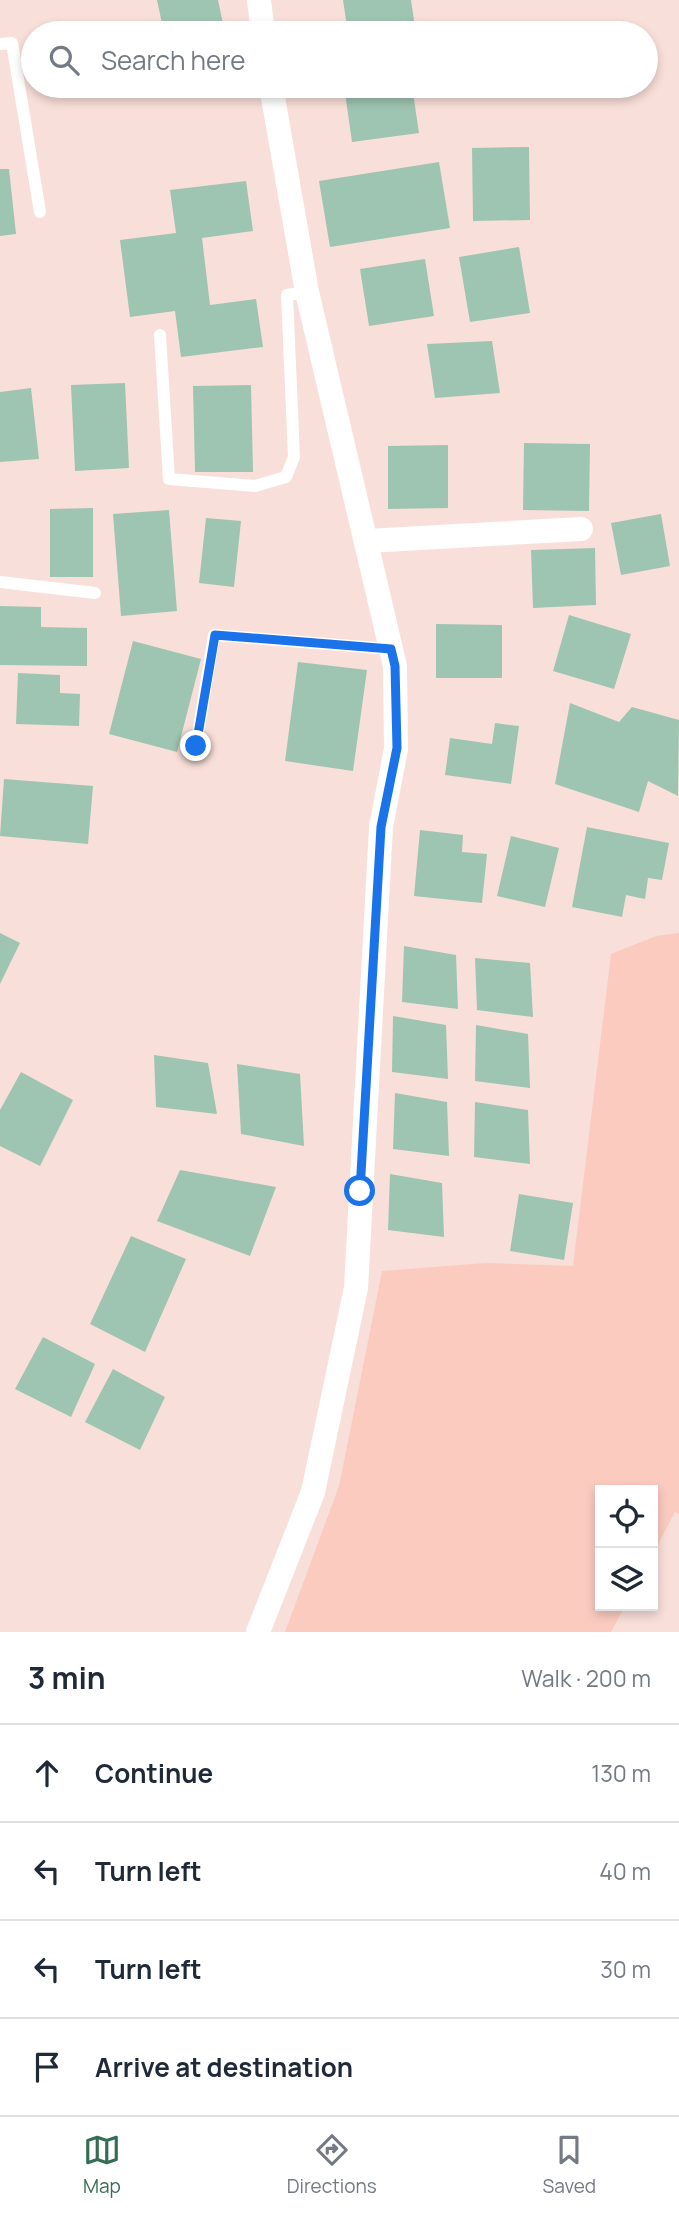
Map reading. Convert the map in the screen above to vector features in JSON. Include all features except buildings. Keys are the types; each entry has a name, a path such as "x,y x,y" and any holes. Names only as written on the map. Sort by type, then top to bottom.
{"street":[{"path":"258,0 261,21"},
{"path":"258,1632 313,1492 356,1288 381,827 397,748 395,666 307,292 273,98"},
{"path":"367,541 581,529"}],"lane":[{"path":"0,44 12,43 21,97"},
{"path":"21,98 40,212"},
{"path":"160,335 169,479 255,486 286,477 294,457 287,295 307,292"},
{"path":"0,582 95,593"},
{"path":"196,746 215,635 391,649"}],"shaded area":[{"path":"679,933 679,1514 675,1512 658,1544 658,1485 595,1485 595,1611 622,1611 611,1632 285,1632 339,1486 382,1271 485,1263 573,1266 611,954 656,936"}],"route":[{"path":"196,746 215,635 391,649 395,666 397,748 381,827 360,1191"}]}
